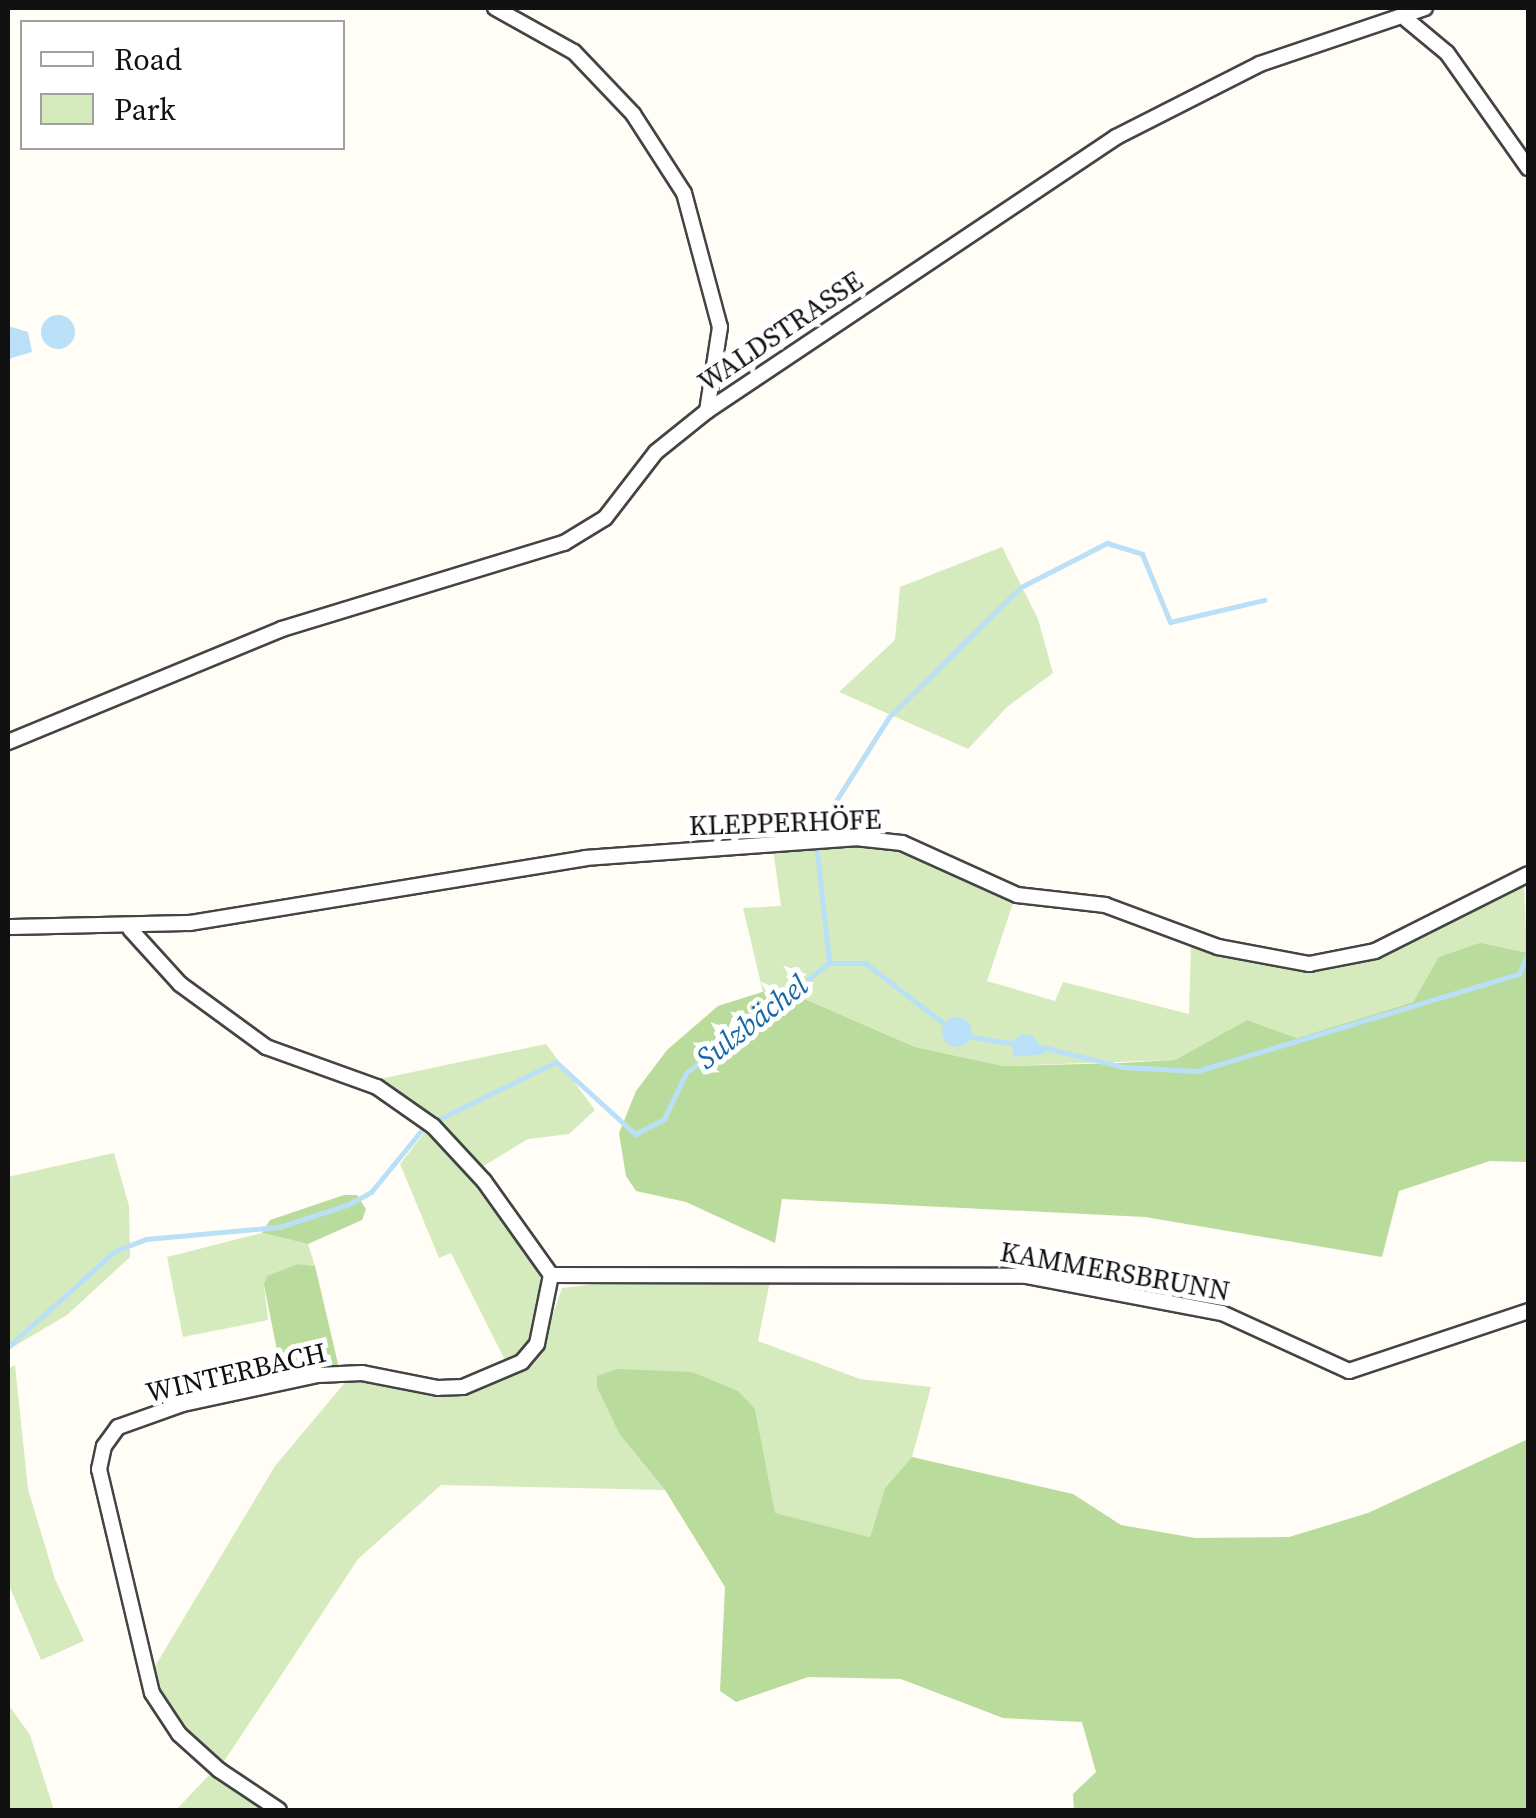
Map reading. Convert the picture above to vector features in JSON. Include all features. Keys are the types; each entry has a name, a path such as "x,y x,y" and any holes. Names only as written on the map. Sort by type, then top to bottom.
{"street":[{"path":"495,8 574,52 633,114 684,194 720,327 707,411"},
{"name":"WALDSTRASSE","path":"8,742 282,629 564,543 604,518 656,452 707,411 1116,137 1260,64 1406,19 1425,8"},
{"path":"1406,19 1446,53 1528,168"},
{"name":"KLEPPERHÖFE","path":"8,927 130,929 585,858 855,838 902,843 1017,896 1105,905 1218,947 1309,964 1375,951 1528,874"},
{"path":"130,929 180,984 266,1047 377,1088 430,1124 484,1181 551,1275"},
{"name":"KAMMERSBRUNN","path":"551,1275 1026,1276 1222,1313 1348,1371 1528,1311"},
{"name":"WINTERBACH","path":"279,1810 218,1770 179,1734 152,1693 99,1469 104,1446 118,1427 183,1404 318,1375 362,1373 438,1388 490,1376 522,1362 537,1344 551,1275"}],"green space":[{"path":"1002,547 1038,619 1053,673 1007,707 968,749 839,692 895,640 900,587"},
{"path":"843,843 905,848 1014,900 987,981 1055,1001 1063,982 1189,1014 1191,944 1240,960 1308,971 1336,967 1524,885 1527,953 1480,944 1440,957 1413,1002 1297,1038 1247,1020 1175,1060 1003,1066 915,1047 807,1000 763,992 743,908 781,906 773,849"},
{"path":"1480,943 1528,953 1528,1162 1490,1161 1399,1191 1382,1257 1145,1217 782,1199 775,1243 686,1202 636,1191 626,1176 619,1133 636,1091 667,1050 718,1006 762,992 807,1000 915,1047 1003,1066 1175,1060 1247,1020 1297,1038 1413,1002 1439,957"},
{"path":"546,1044 595,1110 569,1134 528,1139 480,1168 370,1081"},
{"path":"428,1128 482,1184 539,1270 543,1296 533,1340 507,1364 451,1253 439,1258 400,1164"},
{"path":"114,1153 129,1206 130,1257 67,1315 8,1350 8,1177"},
{"path":"344,1195 357,1195 366,1209 362,1220 308,1244 262,1233 270,1220"},
{"path":"262,1233 308,1244 315,1266 298,1264 264,1285 268,1320 183,1337 167,1257"},
{"path":"298,1264 315,1266 339,1368 282,1375 264,1285 267,1276"},
{"path":"655,1277 770,1281 758,1341 860,1379 931,1387 912,1457 885,1488 870,1537 774,1513 755,1409 620,1435 665,1490 441,1485 358,1559 221,1766 188,1736 151,1673 275,1466 348,1379 438,1394 540,1351 562,1288"},
{"path":"15,1365 28,1489 55,1579 84,1641 41,1660 8,1583 8,1369"},
{"path":"617,1369 692,1372 738,1391 755,1409 775,1513 870,1537 885,1488 912,1457 1073,1494 1121,1525 1195,1538 1289,1537 1368,1513 1528,1439 1528,1810 1074,1810 1073,1794 1096,1772 1082,1722 1003,1718 901,1679 808,1677 736,1702 720,1691 725,1587 665,1490 620,1435 597,1387 597,1376"},
{"path":"8,1704 30,1735 54,1810 8,1810"},
{"path":"212,1772 271,1810 176,1810"}],"water":[{"path":"58,315 70,320 75,332 70,344 58,349 46,344 41,332 46,320"},
{"path":"8,326 28,332 32,352 8,359"},
{"path":"957,1017 968,1021 972,1032 968,1043 957,1047 946,1043 942,1032 946,1021"},
{"path":"1021,1034 1033,1036 1046,1054 1014,1057 1011,1043"}],"waterway":[{"path":"818,829 889,717 1021,587 1107,543 1142,554 1170,622 1264,600"},
{"path":"817,851 829,962"},
{"name":"Sulzbächel","path":"1042,1047 1123,1067 1197,1071 1519,974 1528,953"},
{"name":"Sulzbächel","path":"8,1347 115,1251 146,1239 279,1227 347,1205 371,1192 425,1126 556,1062 635,1134 664,1119 686,1073 829,963 865,963 947,1026"},
{"name":"Sulzbächel","path":"972,1037 1016,1044"}]}
